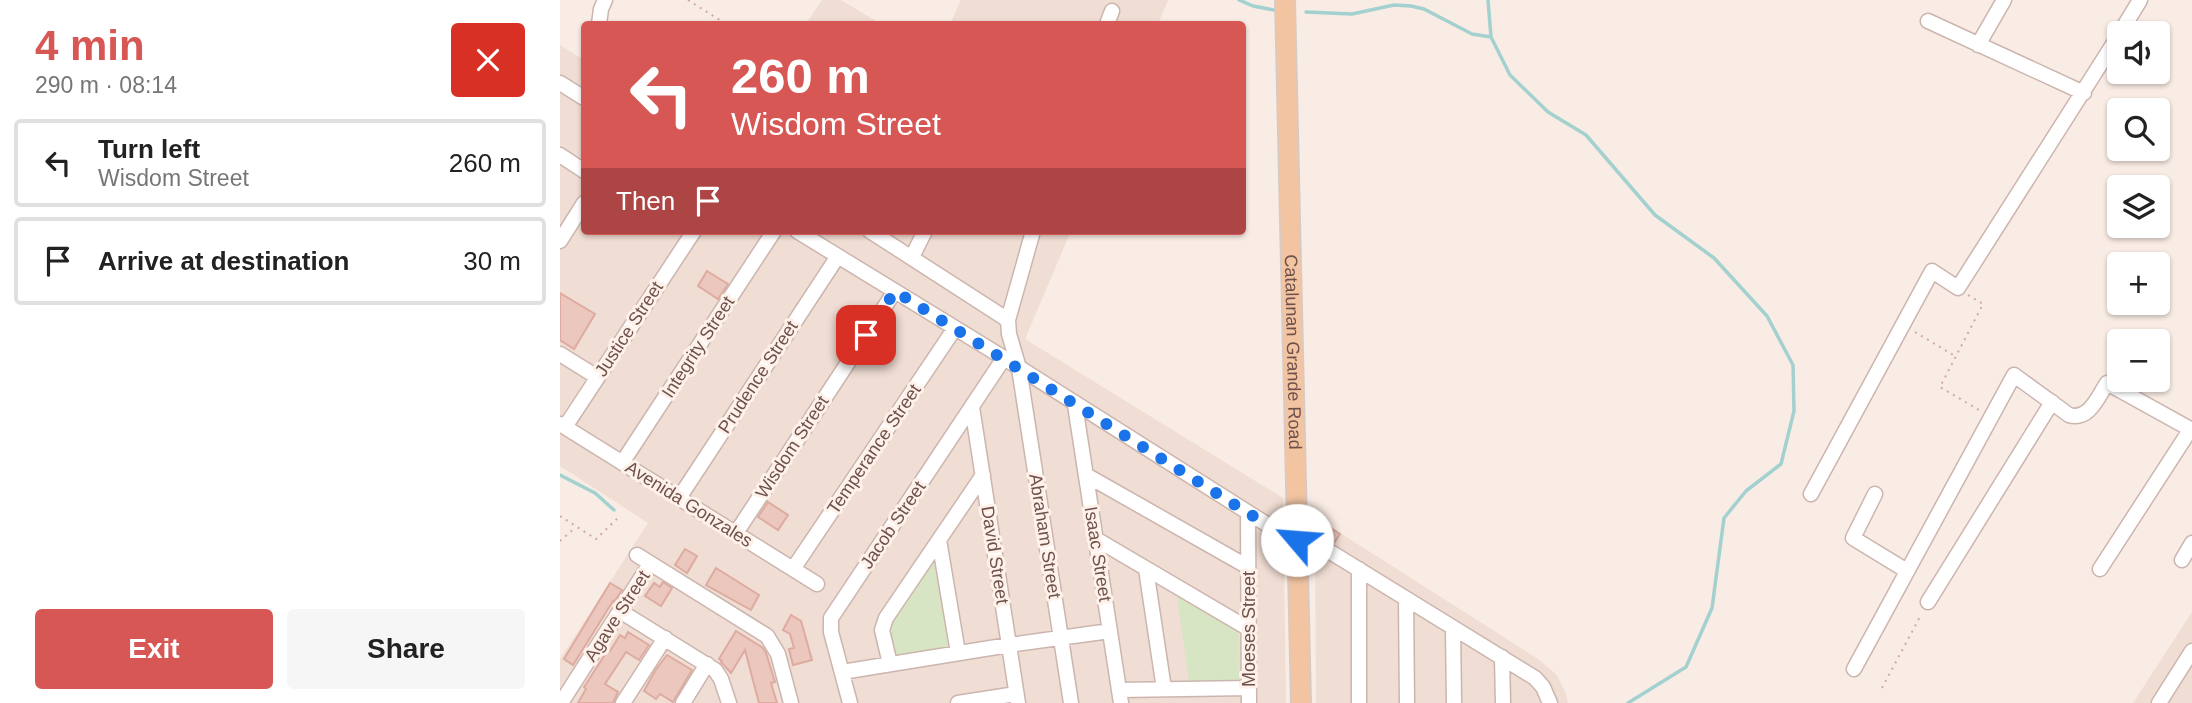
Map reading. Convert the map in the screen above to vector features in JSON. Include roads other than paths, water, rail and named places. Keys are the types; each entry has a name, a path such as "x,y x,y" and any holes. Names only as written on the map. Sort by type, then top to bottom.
{"main road":[{"name":"Catalunan Grande Road","path":"1285,0 1301,703"}],"street":[{"path":"599,21 604,0"},
{"path":"1978,45 2004,0"},
{"path":"2128,21 2140,0"},
{"path":"1928,21 2084,93"},
{"path":"1811,494 1932,271 1958,288 2107,55"},
{"path":"560,82 581,92"},
{"path":"560,155 581,169"},
{"path":"560,241 564,225 581,206"},
{"name":"Justice Street","path":"562,425 597,377 687,235"},
{"name":"Integrity Street","path":"622,463 771,235"},
{"path":"803,235 1248,513 1283,534 1324,548 1502,657 1535,678 1543,687 1550,703"},
{"path":"876,235 1007,320 1032,235"},
{"path":"912,257 923,235"},
{"name":"Prudence Street","path":"679,498 838,257"},
{"name":"Wisdom Street","path":"736,533 895,291"},
{"name":"Abraham Street","path":"1007,320 1019,369 1071,703"},
{"name":"Temperance Street","path":"793,569 955,328"},
{"path":"560,354 597,377"},
{"name":"Jacob Street","path":"850,703 831,632 831,618 1004,358"},
{"path":"1854,668 2014,375 2069,415 2080,416 2089,411 2107,383 2191,430 2099,569"},
{"path":"1928,602 2052,402"},
{"name":"Isaac Street","path":"1075,405 1120,696"},
{"name":"David Street","path":"972,407 1017,699"},
{"name":"Avenida Gonzales","path":"562,425 817,584"},
{"path":"890,664 882,630 886,618 983,475"},
{"path":"1086,475 1248,567"},
{"path":"1875,494 1853,538 1907,571"},
{"name":"Moeses Street","path":"1248,513 1249,696"},
{"path":"1096,539 1249,629"},
{"path":"939,540 958,653"},
{"path":"2182,560 2192,543"},
{"path":"637,555 767,636 778,654 791,703"},
{"name":"Agave Street","path":"561,703 650,564"},
{"path":"1146,569 1164,689"},
{"path":"1359,569 1359,703"},
{"path":"1406,599 1407,703"},
{"path":"620,611 715,670 729,703"},
{"path":"1453,628 1454,703"},
{"path":"842,671 1110,631"},
{"path":"623,703 664,638"},
{"path":"2159,703 2191,654"},
{"path":"1502,657 1503,703"},
{"path":"683,703 707,664"},
{"path":"1120,696 1164,689 1249,696"},
{"path":"957,703 1017,699"}],"waterway":[{"path":"1239,0 1279,11"},
{"path":"1488,0 1491,37 1510,75 1548,112 1586,135 1655,215 1714,258 1767,316 1793,365 1794,411 1781,464 1746,491 1724,518 1712,608 1686,667 1628,703"},
{"path":"1306,12 1352,14 1394,5 1411,6 1424,9 1472,34 1491,37"},
{"path":"560,475 595,493 614,510"}]}
